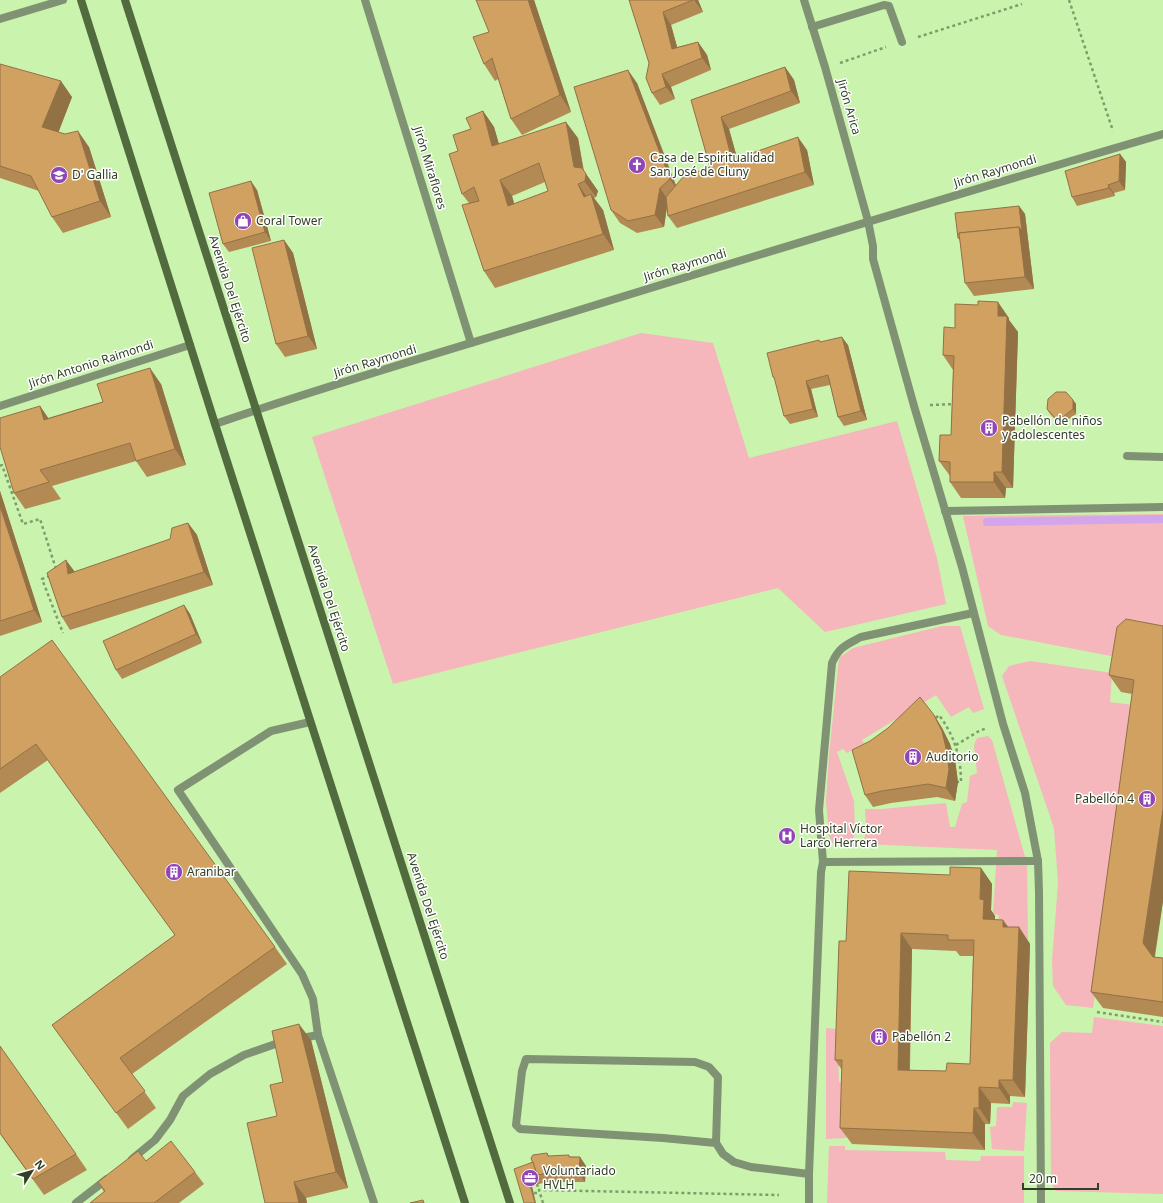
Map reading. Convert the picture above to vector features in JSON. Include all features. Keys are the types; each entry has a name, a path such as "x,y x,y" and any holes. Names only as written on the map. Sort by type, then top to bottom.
{"main road":[{"path":"81,0 310,722 465,1203"},
{"name":"Avenida Del Ejército","path":"125,0 510,1203"}],"street":[{"path":"0,19 63,0"},
{"name":"Jirón Miraflores","path":"365,0 472,343"},
{"name":"Jirón Arica","path":"804,0 825,68 868,221 873,259 914,406 962,567 1003,724 1025,793 1038,861 1040,900 1041,1203"},
{"path":"812,27 884,5 889,6 902,42"},
{"name":"Jirón Raymondi","path":"215,424 868,221 1163,134"},
{"name":"Jirón Antonio Raimondi","path":"0,406 190,345"},
{"path":"1127,456 1163,457"},
{"path":"946,511 1163,507"},
{"path":"809,1203 821,872 823,862 819,810 832,663 837,652 846,644 861,637 973,613"},
{"path":"310,722 271,731 178,790 302,974 313,999 318,1035 374,1203"},
{"path":"823,862 1038,861"},
{"path":"123,1165 155,1140 170,1120 183,1096 210,1074 244,1055 282,1041 318,1035"},
{"path":"716,1143 663,1138 520,1129 516,1126 522,1071 526,1059 696,1062 709,1067 718,1077 716,1143 723,1154 734,1162 751,1167 809,1174"},
{"path":"76,1203 112,1175"}],"path":[{"path":"1069,0 1118,147"},
{"path":"825,68 1022,4"},
{"path":"914,406 956,404"},
{"path":"0,466 2,465 23,524 40,519 58,573"},
{"path":"52,575 42,579 63,633"},
{"path":"936,718 939,715 946,724 956,745 961,776 961,782 958,782"},
{"path":"956,745 979,731 1003,724"},
{"path":"1097,1012 1163,1022"},
{"path":"537,1184 543,1203"},
{"path":"534,1193 540,1191 779,1195"}],"shaded area":[{"path":"641,333 713,343 749,458 897,421 937,558 946,604 825,632 778,588 393,684 312,437"},
{"path":"1163,514 1163,632 1116,657 1001,635 988,626 963,516"},
{"path":"942,626 960,626 984,709 973,713 969,707 951,717 936,695 862,740 864,743 847,753 843,749 837,752 854,801 855,830 851,848 840,844 833,844 829,836 826,802 829,755 839,658 853,648"},
{"path":"1030,661 1112,673 1110,702 1133,705 1093,1008 1066,1005 1053,986 1052,961 1058,883 1054,828 1002,676 1009,666"},
{"path":"988,736 992,740 1027,864 1028,940 1017,941 996,934 999,915 993,914 997,850 864,844 866,825 865,809 882,809 946,803 950,827 955,827 962,804 967,802 970,776 977,773 974,745 977,738"},
{"path":"1094,1017 1163,1026 1163,1194 1056,1191 1051,1183 1050,1043 1062,1032 1092,1033"},
{"path":"826,1028 837,1029 839,1082 848,1081 846,1138 826,1139"},
{"path":"1013,1102 1027,1103 1024,1151 992,1149 990,1127 996,1126 997,1107 1012,1107"},
{"path":"829,1146 845,1146 845,1150 945,1152 946,1160 980,1161 981,1156 1024,1156 1024,1203 827,1203"}],"building":[{"path":"476,0 528,0 560,95 511,119 492,58 484,64 473,37 489,32"},
{"path":"629,0 693,0 663,12 672,49 698,42 702,58 662,74 666,87 652,93 646,78 649,63"},
{"path":"0,64 61,81 42,127 65,134 78,131 100,201 52,217 31,176 0,166"},
{"path":"785,67 791,91 721,117 732,160 798,137 805,172 668,216 666,197 683,177 710,167 691,100"},
{"path":"628,70 670,179 660,188 655,215 628,221 611,210 574,87"},
{"path":"483,111 492,146 566,122 574,167 582,168 586,174 585,181 578,184 584,197 591,194 603,234 484,271 462,205 479,201 474,187 462,194 449,154 458,151 453,135 471,129 466,118","holes":["539,163 548,191 508,206 500,180"]},
{"path":"1120,154 1119,181 1108,185 1109,188 1072,197 1065,171"},
{"name":"Coral Tower","path":"251,181 265,232 223,244 209,193"},
{"path":"1019,206 1022,231 1019,227 959,233 960,238 958,238 955,213"},
{"path":"1019,227 1025,277 965,283 959,233"},
{"path":"284,240 308,336 276,344 252,248"},
{"name":"Pabellón de niños y adolescentes","path":"978,301 998,302 998,316 1007,316 1002,472 994,472 994,482 950,482 950,462 939,461 940,435 951,435 954,356 943,355 944,327 955,328 955,304 978,305"},
{"path":"842,337 861,411 838,417 828,375 806,381 813,409 784,416 767,353 819,340 820,342"},
{"path":"150,368 175,449 136,461 130,443 40,470 49,482 14,493 0,447 0,418 40,406 44,420 103,402 97,384"},
{"path":"1056,392 1066,392 1073,400 1073,409 1063,417 1055,418 1047,409 1048,399"},
{"path":"0,506 34,610 0,621"},
{"path":"188,523 204,572 62,617 47,573 66,560 68,574 170,539 172,528"},
{"path":"184,605 196,634 116,670 103,641"},
{"name":"Pabellón 4","path":"1126,619 1163,626 1163,809 1143,943 1153,957 1163,958 1163,1002 1091,992 1134,680 1109,675 1117,627"},
{"name":"Aranibar","path":"52,640 275,947 120,1058 145,1091 116,1113 52,1025 175,935 36,744 0,769 0,677"},
{"name":"Auditorio","path":"920,697 934,715 942,731 949,769 946,788 928,784 865,795 852,750 870,741 888,728"},
{"name":"Pabellón 2","path":"950,867 981,868 980,899 984,900 983,919 1003,920 1003,927 1019,927 1013,1080 999,1080 999,1088 979,1087 979,1108 974,1108 973,1133 840,1128 842,1060 835,1060 839,941 846,941 849,871 950,875","holes":["901,933 948,935 948,940 974,940 970,1064 947,1063 946,1071 898,1070"]},
{"path":"299,1024 336,1172 294,1182 299,1203 265,1203 247,1123 277,1116 270,1085 283,1082 272,1031"},
{"path":"0,1046 76,1154 33,1179 0,1133"},
{"path":"171,1141 195,1172 154,1203 90,1203 105,1191 98,1182 138,1151 146,1161"},
{"path":"547,1153 548,1156 569,1155 569,1157 580,1157 579,1174 548,1173 537,1175 531,1158 533,1155"},
{"path":"533,1162 537,1175 540,1179 529,1181 535,1203 524,1203 514,1169"},
{"path":"423,1200 424,1203 410,1203"}],"waterway":[{"path":"987,522 1163,519"}],"place":[{"name":"Casa de Espiritualidad San José de Cluny","path":"637,165"},
{"name":"D' Gallia","path":"59,175"},
{"name":"Coral Tower","path":"243,221"},
{"name":"Pabellón de niños y adolescentes","path":"989,428"},
{"name":"Auditorio","path":"913,757"},
{"name":"Pabellón 4","path":"1147,799"},
{"name":"Hospital Víctor Larco Herrera","path":"787,836"},
{"name":"Aranibar","path":"174,872"},
{"name":"Pabellón 2","path":"879,1037"},
{"name":"Voluntariado HVLH","path":"530,1178"}]}
